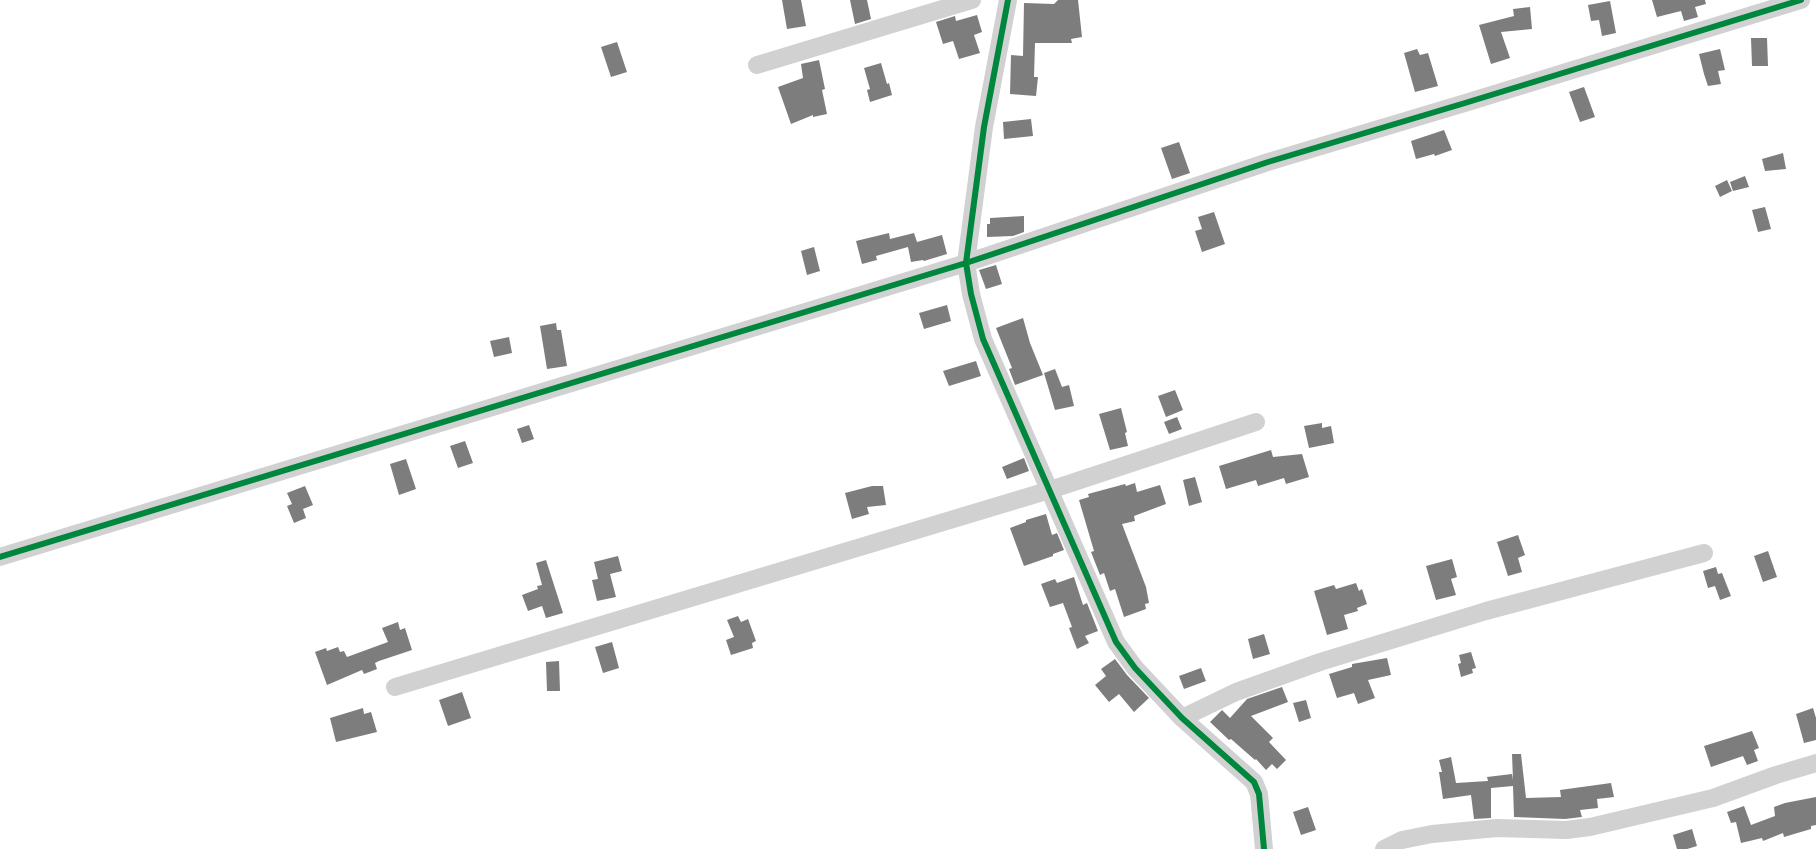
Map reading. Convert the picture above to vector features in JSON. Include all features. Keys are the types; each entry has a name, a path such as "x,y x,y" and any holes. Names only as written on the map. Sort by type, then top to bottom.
{"street":[{"path":"757,65 972,0"},
{"path":"1008,0 984,127 966,263 971,294 987,351 1116,642 1135,668 1182,718 1254,782 1259,794 1264,849"},
{"path":"0,557 966,263 1268,162 1465,104 1802,0"},
{"path":"1810,0 1816,8"},
{"path":"396,687 1050,490 1256,422"},
{"path":"1182,718 1236,692 1320,662 1486,611 1704,553"},
{"path":"1384,849 1402,840 1432,834 1497,828 1566,830 1590,827 1713,798 1776,775 1816,763"}],"building":[{"path":"782,0 801,0 806,26 787,29"},
{"path":"850,0 867,0 871,19 855,24"},
{"path":"1058,0 1078,0 1082,37 1071,39 1072,43 1035,43 1034,77 1038,77 1036,96 1010,94 1011,55 1023,56 1024,3 1054,4"},
{"path":"1652,0 1705,0 1706,4 1695,7 1698,17 1684,21 1681,11 1657,17"},
{"path":"1610,1 1616,33 1602,36 1599,20 1591,21 1588,5"},
{"path":"1530,7 1532,29 1501,32 1510,58 1491,64 1479,25 1514,16 1513,9"},
{"path":"977,15 982,32 974,35 980,53 959,59 953,41 943,44 936,22 955,16 956,21"},
{"path":"1751,38 1767,38 1768,66 1752,66"},
{"path":"617,42 627,72 611,77 601,47"},
{"path":"1417,49 1420,55 1428,53 1438,86 1415,92 1404,53"},
{"path":"1720,49 1725,70 1718,71 1721,84 1708,86 1699,54"},
{"path":"819,60 825,89 822,90 827,114 813,117 813,115 791,124 778,87 803,78 801,64"},
{"path":"881,63 892,95 870,102 867,90 870,89 864,68"},
{"path":"1584,87 1595,117 1580,122 1569,92"},
{"path":"1031,119 1033,136 1004,139 1003,122"},
{"path":"1444,130 1452,150 1435,156 1434,154 1416,159 1411,141"},
{"path":"1179,142 1190,173 1172,179 1161,148"},
{"path":"1783,153 1786,169 1765,171 1762,159"},
{"path":"1745,176 1749,187 1733,191 1730,182"},
{"path":"1727,180 1732,191 1720,197 1715,186"},
{"path":"1765,207 1771,229 1758,232 1752,210"},
{"path":"1214,212 1225,244 1202,252 1195,231 1202,229 1198,217"},
{"path":"1024,216 1024,232 1013,236 987,237 987,224 990,224 990,218"},
{"path":"889,233 890,239 914,233 917,242 942,235 947,254 924,261 911,262 908,247 876,256 877,260 862,264 856,241"},
{"path":"814,247 820,271 807,275 801,251"},
{"path":"996,265 1002,284 986,289 979,270"},
{"path":"947,305 951,321 924,329 919,313"},
{"path":"1023,318 1030,343 1043,375 1015,385 1009,369 1012,368 996,328"},
{"path":"556,323 557,330 561,330 567,366 547,369 540,326"},
{"path":"509,337 512,353 494,357 490,341"},
{"path":"976,361 981,376 949,386 943,371"},
{"path":"1055,369 1062,387 1069,385 1074,406 1055,410 1044,373"},
{"path":"1175,390 1183,410 1166,417 1158,396"},
{"path":"1121,408 1127,432 1125,433 1128,446 1110,450 1099,414"},
{"path":"1177,417 1182,429 1169,434 1164,422"},
{"path":"1322,423 1322,428 1331,426 1334,443 1309,448 1304,426"},
{"path":"529,425 534,439 522,443 517,429"},
{"path":"465,441 473,463 458,468 450,446"},
{"path":"1271,450 1273,457 1302,454 1309,477 1286,484 1284,478 1258,486 1256,480 1226,489 1219,466"},
{"path":"1024,458 1029,471 1007,479 1002,467"},
{"path":"406,459 416,489 399,495 390,464"},
{"path":"1195,477 1202,502 1189,506 1183,480"},
{"path":"1135,483 1137,492 1160,485 1166,504 1134,516 1135,521 1122,524 1146,587 1149,603 1145,604 1146,609 1124,617 1115,589 1110,591 1104,573 1100,575 1091,552 1094,551 1079,500 1089,497 1088,494"},
{"path":"305,486 313,505 303,509 306,518 294,523 287,506 292,504 287,493"},
{"path":"872,486 883,486 886,505 867,507 869,514 852,519 845,493"},
{"path":"1046,514 1052,535 1057,533 1064,550 1024,566 1010,528 1026,522 1026,520"},
{"path":"1518,535 1525,555 1518,558 1522,572 1508,576 1497,542"},
{"path":"1768,551 1777,577 1763,582 1754,556"},
{"path":"618,556 622,571 610,574 616,597 597,601 592,580 598,579 594,562"},
{"path":"1452,559 1457,577 1451,579 1456,595 1436,600 1426,566"},
{"path":"546,560 563,613 546,618 542,606 528,611 522,595 538,589 537,586 542,585 536,563"},
{"path":"1716,567 1718,574 1722,573 1731,596 1720,600 1715,586 1708,588 1703,571"},
{"path":"1074,577 1083,605 1087,603 1098,631 1085,636 1089,643 1077,649 1069,628 1072,627 1063,603 1050,607 1041,584 1055,579 1057,583"},
{"path":"1356,583 1359,591 1362,589 1367,604 1357,608 1358,611 1344,615 1348,629 1327,635 1314,591 1334,585 1336,589"},
{"path":"738,616 741,622 748,619 756,641 752,643 753,648 731,655 726,640 734,637 727,620"},
{"path":"398,622 400,630 405,628 412,650 375,663 377,669 364,674 362,670 327,685 315,652 326,648 327,651 338,647 340,652 344,651 347,657 388,642 382,628"},
{"path":"1264,634 1270,654 1253,659 1248,639"},
{"path":"612,642 619,668 603,673 595,647"},
{"path":"1471,652 1476,668 1472,669 1473,673 1461,677 1458,664 1461,663 1459,655"},
{"path":"1387,658 1391,675 1368,680 1375,698 1358,704 1354,693 1337,698 1329,674 1352,667 1352,664"},
{"path":"1115,659 1149,698 1134,712 1119,694 1109,702 1095,685 1106,676 1101,669"},
{"path":"559,661 560,691 547,691 546,662"},
{"path":"1201,668 1206,681 1184,689 1179,676"},
{"path":"1282,687 1288,702 1251,716 1273,738 1269,742 1286,760 1277,769 1272,764 1266,770 1256,759 1231,739 1229,740 1210,722 1222,710 1230,718 1247,699"},
{"path":"462,692 471,718 448,726 439,700"},
{"path":"1306,700 1311,718 1299,722 1293,703"},
{"path":"363,708 364,714 371,712 377,732 336,742 330,718"},
{"path":"1813,708 1816,718 1816,740 1804,743 1796,714"},
{"path":"1752,731 1759,748 1754,750 1758,761 1747,765 1743,756 1711,767 1704,746"},
{"path":"1512,754 1521,754 1526,798 1561,797 1560,790 1611,783 1614,797 1597,799 1598,808 1580,810 1582,817 1565,819 1514,817 1513,786 1491,788 1491,818 1474,819 1471,795 1443,799 1439,772 1442,772 1439,760 1451,757 1456,783 1488,781 1487,777 1512,774 1513,780"},
{"path":"1816,797 1816,825 1811,826 1811,829 1784,837 1783,833 1763,841 1762,838 1741,843 1736,822 1731,823 1727,812 1744,806 1751,825 1775,816 1774,807"},
{"path":"1308,807 1316,830 1301,835 1293,812"},
{"path":"1692,829 1697,846 1677,849 1673,835"}],"cycle path":[{"path":"1008,0 984,127 966,263 971,294 983,339 1116,642 1135,668 1182,718 1254,782 1259,794 1264,849"},
{"path":"0,557 966,263 1268,162 1801,0"}]}
